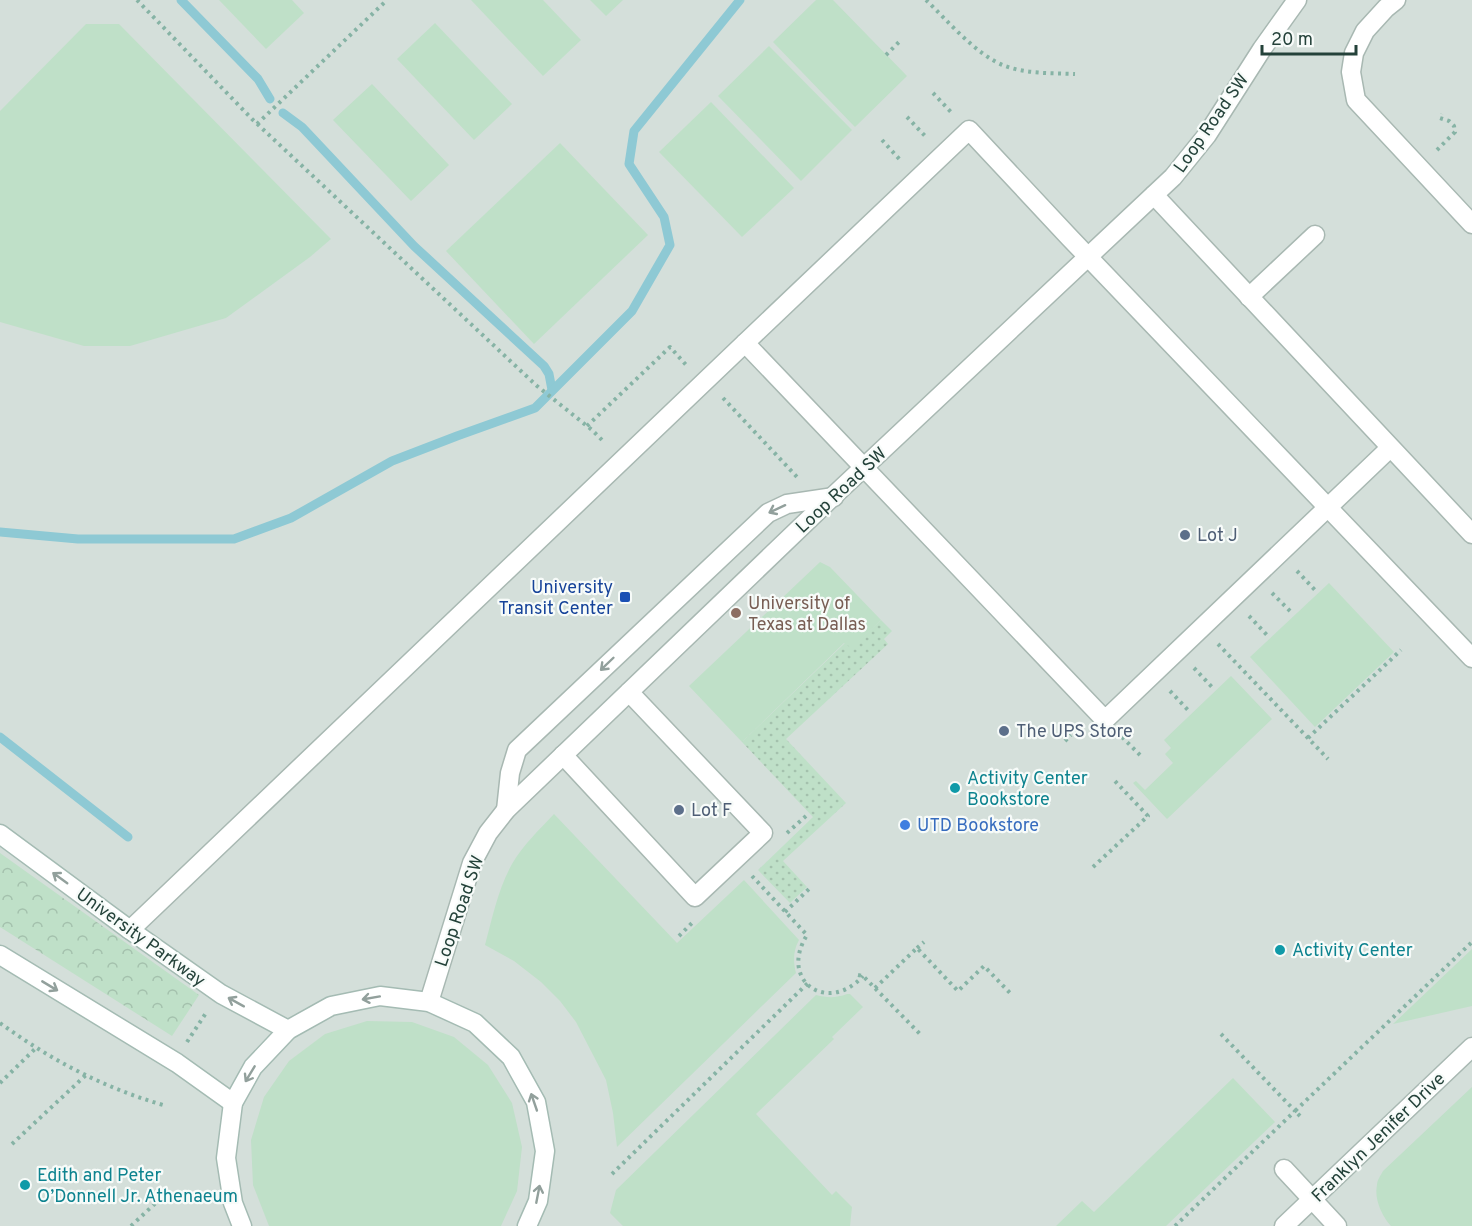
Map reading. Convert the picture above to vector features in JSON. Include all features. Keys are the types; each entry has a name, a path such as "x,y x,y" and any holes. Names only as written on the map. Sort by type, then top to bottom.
{"street":[{"name":"Loop Road SW","path":"429,1002 472,863 488,833 506,810 1173,177 1207,135 1262,49 1297,0"},
{"path":"1396,0 1365,32 1354,53 1351,72 1356,100 1472,224"},
{"path":"130,930 969,130 1472,658"},
{"path":"1154,195 1472,534"},
{"path":"1249,297 1315,235"},
{"path":"745,343 1105,720 1390,448"},
{"path":"506,810 510,773 517,750 768,513 787,504 834,497"},
{"path":"562,755 695,897 763,833 629,692"},
{"name":"University Parkway","path":"0,834 221,994 288,1030"},
{"path":"0,955 177,1063 233,1103"},
{"path":"242,1226 233,1203 226,1158 233,1103 253,1067 288,1030 332,1006 380,996 429,1002 475,1023 511,1057 536,1102 545,1151 538,1201 527,1226"},
{"name":"Franklyn Jenifer Drive","path":"1284,1226 1472,1047"},
{"path":"1284,1169 1337,1226"}],"path":[{"path":"137,0 257,124 537,386 592,430"},
{"path":"257,124 387,0"},
{"path":"926,0 976,49 1003,66 1029,71 1075,74"},
{"path":"886,54 901,40"},
{"path":"1419,167 1455,132 1454,126 1449,121 1440,118 1442,114"},
{"path":"587,426 670,346 691,370"},
{"path":"722,397 796,477"},
{"path":"1308,738 1401,650"},
{"path":"1237,663 1328,759"},
{"path":"1065,741 1071,735"},
{"path":"1093,867 1148,816 1114,780"},
{"path":"784,836 806,816"},
{"path":"748,871 808,937 801,945 797,960 798,968 813,988 830,994 842,992 852,987 864,976"},
{"path":"785,912 809,889"},
{"path":"679,936 698,918"},
{"path":"875,988 924,942"},
{"path":"1175,1226 1472,942"},
{"path":"917,948 958,991 984,966 1011,994"},
{"path":"858,975 864,976 922,1036"},
{"path":"612,1174 808,982"},
{"path":"185,1045 208,1010"},
{"path":"0,1023 52,1058 139,1098 163,1105"},
{"path":"1221,1034 1300,1116"},
{"path":"0,1083 36,1048"},
{"path":"12,1144 86,1075"},
{"path":"131,1226 161,1198"}],"shaded area":[{"name":"University of Texas at Dallas","path":"0,0 1472,0 1472,1226 0,1226"}],"green space":[{"path":"219,0 292,0 304,13 266,49"},
{"path":"471,0 543,0 581,40 543,76"},
{"path":"590,0 623,0 606,16"},
{"path":"816,0 833,0 907,76 855,127 773,42"},
{"path":"435,23 512,104 474,140 397,59"},
{"path":"86,24 119,24 331,239 226,318 130,346 84,346 0,322 0,111"},
{"path":"769,46 852,130 801,181 718,96"},
{"path":"372,84 449,165 411,201 333,120"},
{"path":"711,102 794,188 742,237 659,152"},
{"path":"560,143 648,235 534,344 446,251"},
{"path":"820,562 830,567 881,620 851,649 844,643 742,742 689,686"},
{"path":"1329,583 1394,652 1315,727 1250,657"},
{"path":"881,620 892,631 884,639 888,644 786,739 846,803 783,861 807,887 790,903 758,870 813,817 742,742 845,643 851,648"},
{"path":"1231,676 1272,719 1167,819 1133,783 1136,781 1145,790 1173,763 1165,754 1171,748 1164,740"},
{"path":"554,814 677,943 744,880 799,940 794,956 796,973 617,1147 606,1080 576,1022 541,982 514,961 485,945 499,894 512,864 526,844"},
{"path":"0,853 199,995 172,1036 0,927"},
{"path":"1472,949 1472,1006 1393,1024"},
{"path":"850,994 863,1007 832,1037 834,1039 756,1114 832,1195 836,1191 852,1207 850,1226 623,1226 610,1213 616,1190 816,995 832,997"},
{"path":"367,1021 412,1022 454,1037 488,1065 512,1103 522,1147 517,1191 501,1226 269,1226 253,1185 251,1140 264,1097 289,1061 325,1034"},
{"path":"1233,1078 1275,1122 1166,1226 1056,1226 1082,1201 1094,1212"},
{"path":"1472,1087 1472,1226 1391,1226 1378,1201 1376,1190 1378,1179 1383,1171"}],"waterway":[{"path":"181,0 258,79 270,99"},
{"path":"0,532 78,539 234,539 291,518 392,461 535,408 632,311 670,245 664,217 629,164 634,131 740,0"},
{"path":"283,113 302,127 414,246 544,366 549,374 552,390"},
{"path":"0,737 128,837"}],"place":[{"name":"Lot J","path":"1185,535"},
{"name":"University Transit Center","path":"625,597"},
{"name":"University of Texas at Dallas","path":"736,613"},
{"name":"The UPS Store","path":"1004,731"},
{"name":"Activity Center Bookstore","path":"955,788"},
{"name":"Lot F","path":"679,810"},
{"name":"UTD Bookstore","path":"905,825"},
{"name":"Activity Center","path":"1280,950"},
{"name":"Edith and Peter O’Donnell Jr. Athenaeum","path":"25,1185"}]}
